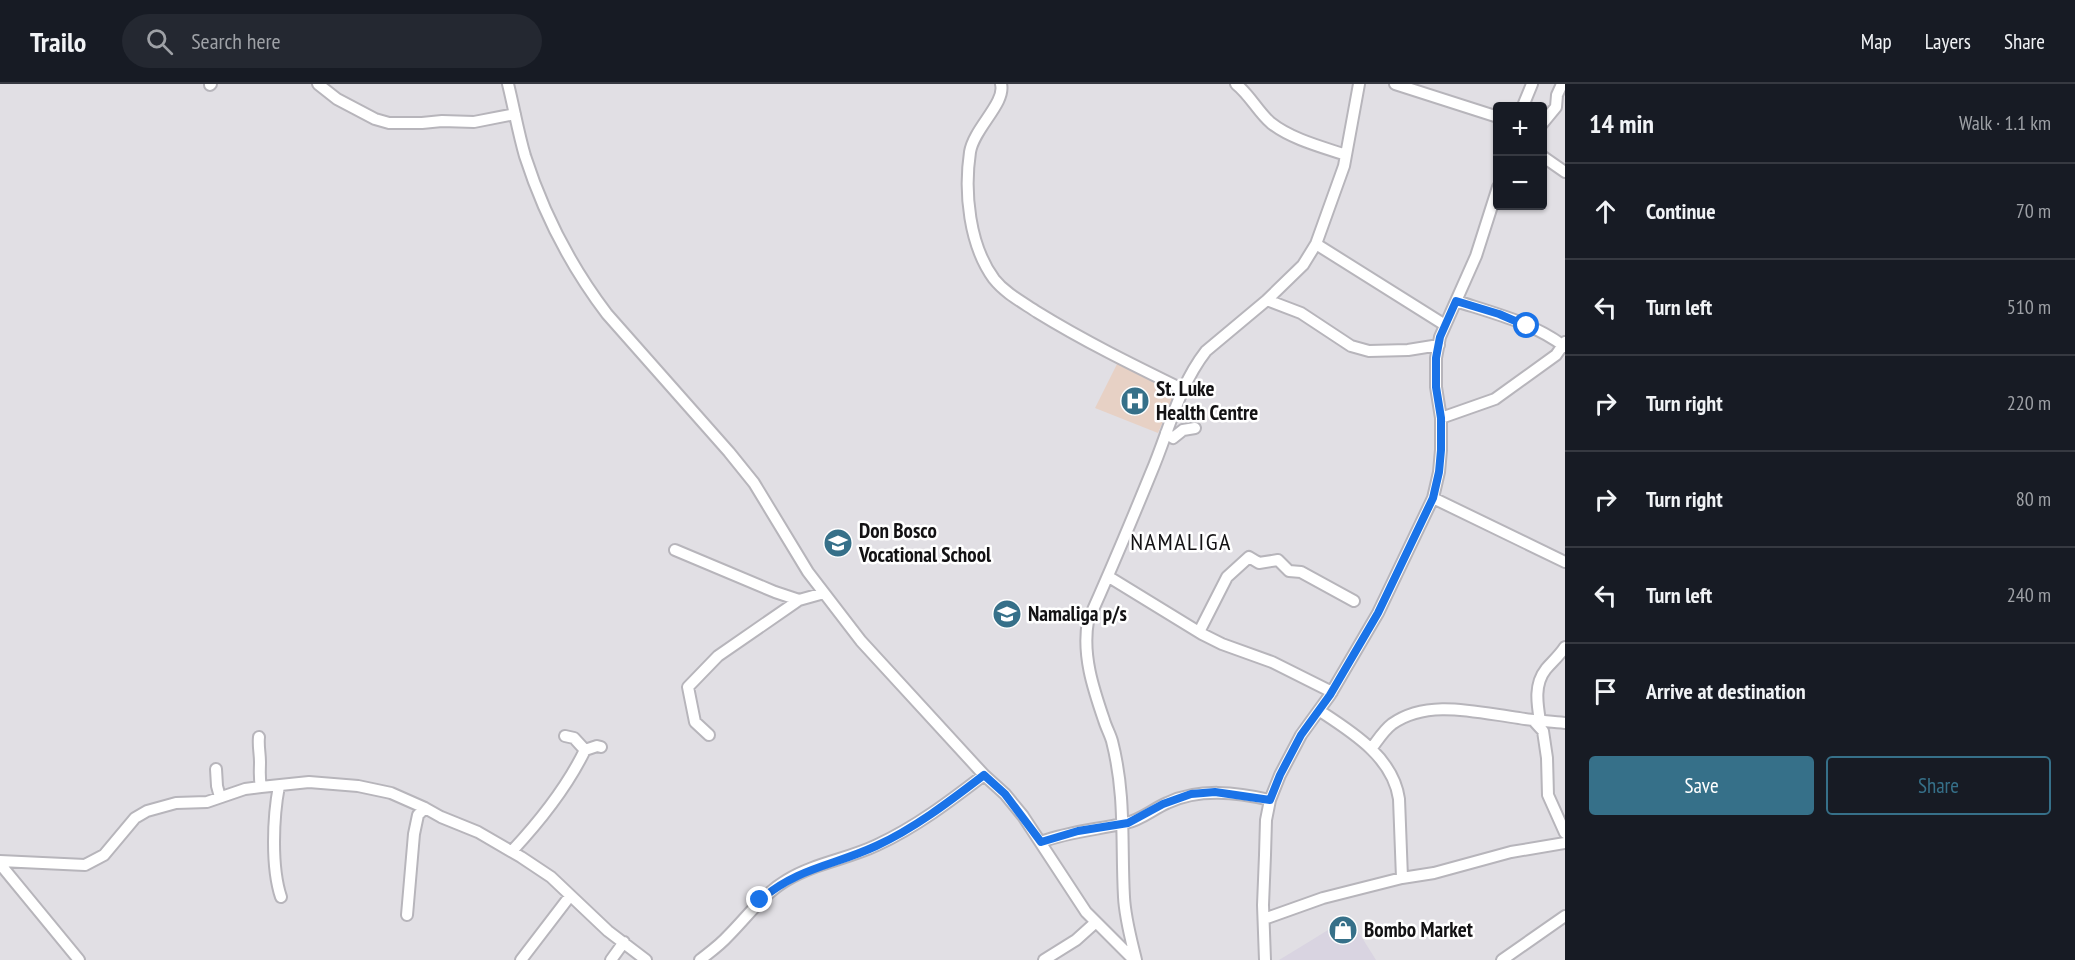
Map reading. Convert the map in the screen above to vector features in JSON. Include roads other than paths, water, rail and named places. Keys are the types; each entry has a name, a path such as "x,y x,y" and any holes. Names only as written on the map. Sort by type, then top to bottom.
{"street":[{"path":"318,84 337,99 375,119 389,123 474,122 515,114"},
{"path":"508,84 525,156 539,192 567,251 590,292 607,314 711,429 747,475 802,564 861,641 984,775 1005,794 1041,842 1075,896 1096,922 1135,960"},
{"path":"1001,84 1002,95 973,139 966,186 977,244 988,269 1020,302 1055,324 1182,388"},
{"path":"1236,84 1245,90 1271,123 1346,155"},
{"path":"1135,960 1124,899 1124,824 1116,760 1094,688 1085,645 1088,621 1166,434 1182,388 1206,351 1267,300 1304,265 1316,244 1344,166 1359,84"},
{"path":"1395,84 1493,116"},
{"path":"1525,102 1532,84"},
{"path":"1547,118 1556,107 1557,95 1562,84"},
{"path":"1547,159 1565,172"},
{"path":"1265,960 1266,820 1270,800 1301,735 1332,692 1378,613 1433,498 1439,472 1441,418 1436,387 1436,358 1445,325 1476,256 1493,200"},
{"path":"1316,244 1445,325"},
{"path":"1267,300 1302,313 1351,346 1369,351 1408,350 1439,345"},
{"path":"1441,418 1495,399 1550,359 1564,345 1513,320 1456,301"},
{"path":"1166,434 1173,438 1183,430 1196,428"},
{"path":"1433,498 1565,562"},
{"path":"675,549 799,600"},
{"path":"1199,632 1227,577 1249,557 1259,563 1278,560 1289,571 1301,572 1354,601"},
{"path":"1108,577 1222,644 1272,662 1332,692"},
{"path":"709,735 695,722 688,687 718,656 799,600 824,593"},
{"path":"1565,647 1544,672 1539,682 1537,706 1547,758 1548,795 1565,833"},
{"path":"1371,749 1394,723 1409,716 1430,711 1453,710 1539,724 1565,723"},
{"path":"1320,711 1371,749 1390,769 1398,788 1401,813 1402,878"},
{"path":"565,736 574,738 585,750"},
{"path":"259,737 261,762 258,774 261,787"},
{"path":"512,851 544,815 585,750 601,747"},
{"path":"216,769 220,797"},
{"path":"700,960 728,936 750,910 773,889 800,873 876,846 897,835 984,775"},
{"path":"0,865 85,866 104,855 140,814 176,803 207,802 261,787 309,782 358,786 391,793 478,832 512,851 544,872 608,931 646,960"},
{"path":"279,786 276,805 275,866 276,882 281,897"},
{"path":"1041,842 1078,831 1124,824 1163,804 1191,794 1215,792 1270,800"},
{"path":"408,915 414,834 418,815 426,808"},
{"path":"1264,919 1317,900 1402,878 1434,873 1512,852 1565,843"},
{"path":"0,865 26,895"},
{"path":"0,865 80,960"},
{"path":"521,960 570,896"},
{"path":"1502,960 1565,915"},
{"path":"1044,960 1076,940 1096,922"},
{"path":"611,960 624,942"}],"place":[{"name":"St. Luke Health Centre","path":"1135,401"},
{"name":"Don Bosco Vocational School","path":"838,543"},
{"name":"Namaliga p/s","path":"1007,614"},
{"name":"Bombo Market","path":"1343,930"}],"district":[{"name":"NAMALIGA","path":"1181,542"}]}
